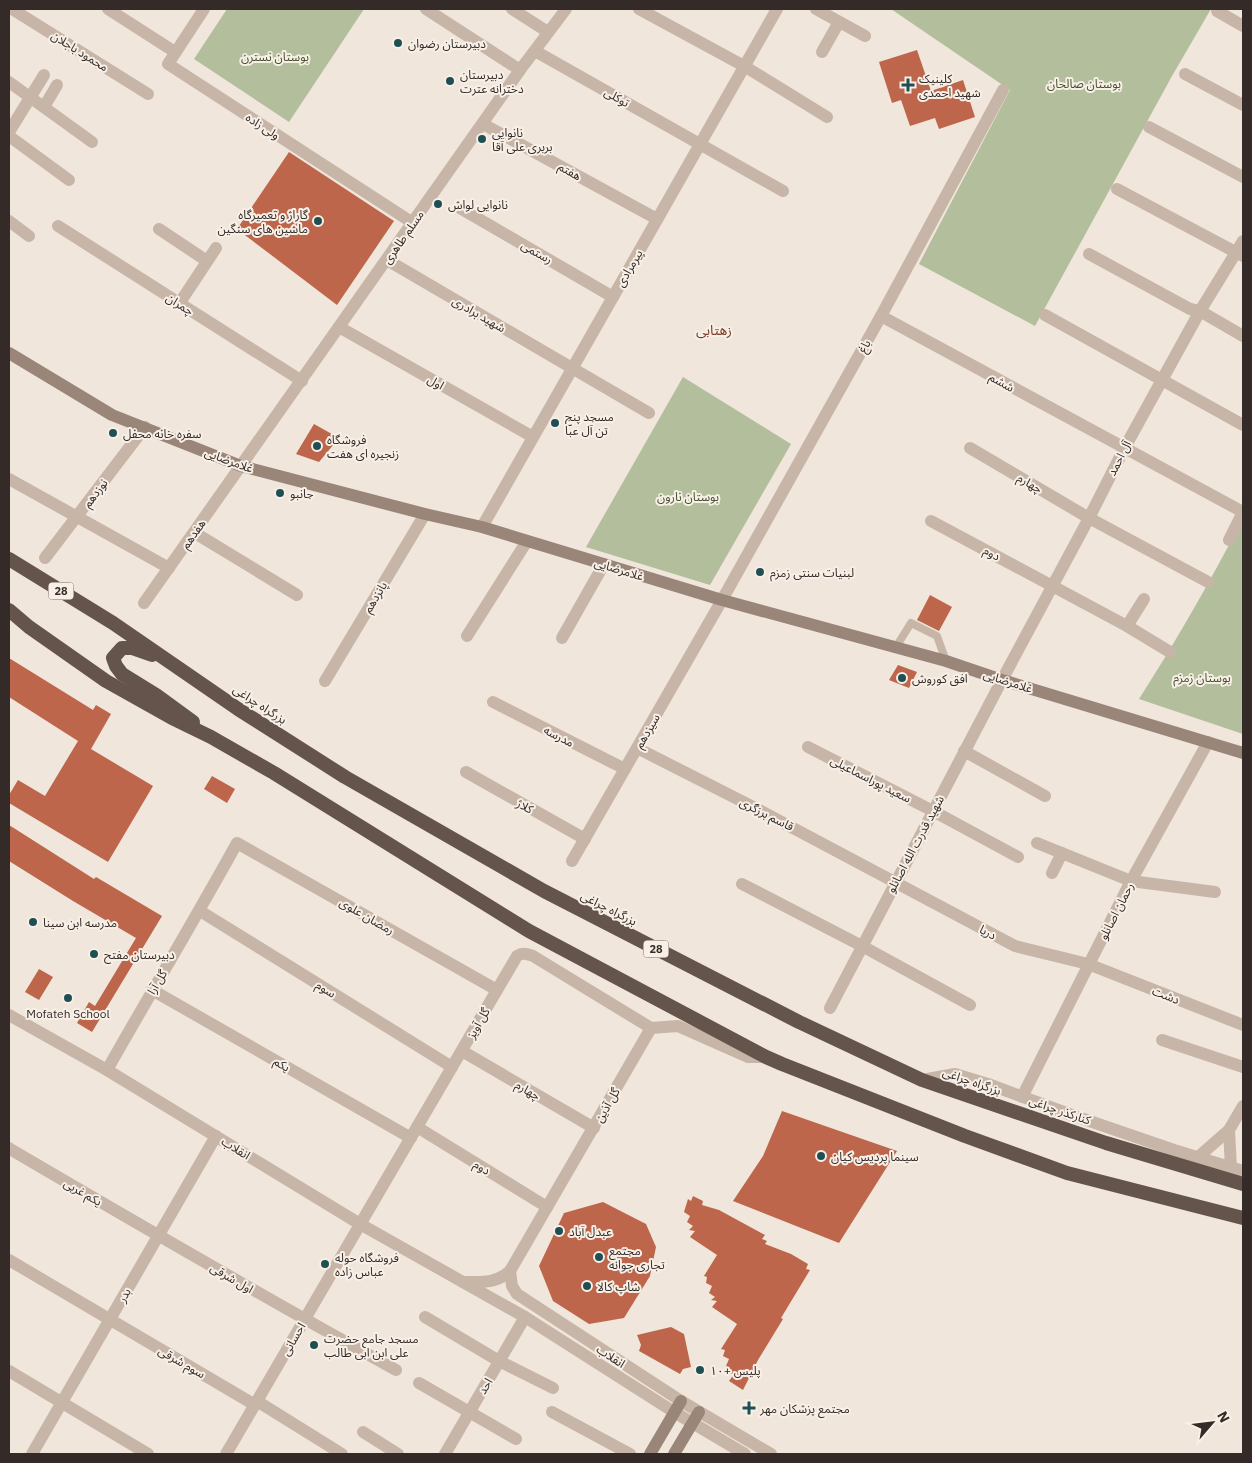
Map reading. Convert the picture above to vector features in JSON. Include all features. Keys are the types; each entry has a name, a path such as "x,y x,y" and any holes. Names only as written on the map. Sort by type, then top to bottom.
{"highway":[{"name":"بزرگراه چراغی","path":"9,559 113,623 238,708 345,776 544,891 799,1022 922,1080 1106,1143 1243,1184"},
{"path":"9,610 106,681 274,773 529,931 766,1057 964,1136 1067,1173 1241,1219"},
{"path":"9,616 29,626"},
{"path":"171,662 132,648 122,648 113,658 122,674 188,717 211,738"}],"main road":[{"name":"غلامرضایی","path":"9,353 112,414 241,466 482,527 722,600 946,661 1002,680 1243,753"},
{"path":"650,1454 681,1401"},
{"path":"674,1454 699,1412"}],"street":[{"name":"محمود باجلان","path":"12,9 148,94"},
{"path":"108,9 176,52"},
{"name":"ولی زاده","path":"204,9 168,64 413,223"},
{"path":"426,9 520,70"},
{"path":"512,9 548,32"},
{"name":"مسلم طاهری","path":"241,466 520,70 566,9"},
{"path":"639,9 744,66 827,118"},
{"name":"پیرمرادی","path":"482,527 777,9"},
{"path":"816,9 865,36"},
{"path":"1217,11 1243,26"},
{"path":"822,52 839,22"},
{"name":"توکلی","path":"535,51 783,191"},
{"path":"1185,74 1243,106"},
{"path":"9,132 44,75"},
{"path":"9,82 92,142"},
{"path":"44,107 57,85"},
{"name":"باغ","path":"722,600 881,316 1003,90"},
{"name":"هفتم","path":"483,124 657,219"},
{"path":"1150,127 1243,177"},
{"path":"9,136 69,180"},
{"path":"1117,189 1240,254"},
{"name":"رستمی","path":"460,208 613,296"},
{"path":"9,221 29,236"},
{"name":"چمران","path":"58,226 302,381"},
{"path":"159,228 207,261"},
{"name":"آل احمد","path":"1002,680 1161,380 1200,312 1240,254 1243,241"},
{"path":"180,304 216,248"},
{"path":"1088,254 1243,336"},
{"name":"شهید برادری","path":"387,260 572,369"},
{"path":"1045,315 1243,425"},
{"name":"ششم","path":"881,316 1243,512"},
{"name":"اول","path":"339,327 533,437"},
{"path":"572,369 649,413"},
{"name":"نوزدهم","path":"45,558 145,428"},
{"name":"چهارم","path":"970,448 1089,518"},
{"name":"هفدهم","path":"144,602 241,466"},
{"path":"9,479 169,568"},
{"path":"1230,540 1243,512"},
{"name":"پانزدهم","path":"325,681 425,514"},
{"path":"1089,518 1208,582"},
{"name":"دوم","path":"931,521 1052,586"},
{"path":"194,532 297,595"},
{"path":"467,636 528,541"},
{"path":"562,638 604,564"},
{"path":"1052,586 1127,626 1170,652"},
{"path":"1127,626 1144,598"},
{"name":"سیزدهم","path":"572,861 722,600"},
{"name":"شهید قدرت الله اصانلو","path":"830,1008 1002,680"},
{"name":"مدرسه","path":"493,702 625,769"},
{"name":"رحمان اصانلو","path":"1022,1096 1131,881 1208,742"},
{"name":"سعید پوراسماعیلی","path":"808,747 933,810 1018,857"},
{"name":"قاسم برزگری","path":"637,748 895,882"},
{"path":"964,751 1045,796"},
{"name":"کلاژ","path":"466,772 585,839"},
{"name":"گل آرا","path":"107,1070 237,843"},
{"name":"رمضان علوی","path":"237,843 497,990"},
{"path":"1037,843 1131,881 1215,892"},
{"path":"1052,872 1062,853"},
{"name":"دریا","path":"895,882 1015,946 1088,964"},
{"path":"742,884 970,1005"},
{"name":"سوم","path":"200,910 452,1067"},
{"name":"گل آویز","path":"360,1224 518,956 525,953 533,956 651,1028"},
{"name":"دشت","path":"1088,964 1243,1025"},
{"name":"یکم","path":"152,990 414,1133"},
{"name":"انقلاب","path":"9,1015 107,1070 360,1224 525,1317 674,1412 745,1454"},
{"path":"651,1028 678,1026 748,1057 766,1057"},
{"name":"گل آذین","path":"510,1271 651,1028"},
{"path":"1162,1040 1243,1067"},
{"name":"چهارم","path":"462,1051 594,1128"},
{"name":"کنارکذر چراغی","path":"922,1080 955,1074 1197,1158 1237,1170"},
{"path":"1197,1158 1229,1130 1243,1106"},
{"path":"1229,1130 1237,1170"},
{"name":"دوم","path":"414,1133 547,1207"},
{"name":"بدر","path":"32,1454 216,1136"},
{"name":"یکم غربی","path":"9,1148 158,1236"},
{"name":"احسانی","path":"226,1454 360,1224"},
{"name":"اول شرقی","path":"158,1236 305,1319"},
{"name":"سوم شرقی","path":"9,1260 256,1403"},
{"path":"464,1282 494,1281 510,1271"},
{"name":"انقلاب","path":"510,1271 512,1286 517,1294 681,1401 771,1454"},
{"path":"425,1317 499,1361 553,1388"},
{"name":"احد","path":"446,1454 525,1317"},
{"path":"305,1319 396,1370"},
{"path":"9,1371 148,1454"},
{"path":"419,1383 516,1439"},
{"path":"256,1403 342,1454"},
{"path":"552,1412 630,1454"},
{"path":"363,1432 398,1454"}],"lane":[{"path":"896,647 911,623 937,636 946,661"}],"green space":[{"name":"بوستان نسترن","path":"227,9 364,9 289,122 194,59"},
{"name":"بوستان صالحان","path":"891,9 1211,9 1172,76 1035,326 919,264 1010,90"},
{"name":"بوستان نارون","path":"683,377 791,444 710,585 586,547"},
{"name":"بوستان زمزم","path":"1243,519 1243,734 1139,699 1193,610"}],"building":[{"name":"کلینیک شهید احمدی","path":"917,50 931,91 963,80 975,117 939,129 935,118 910,126 901,100 892,103 879,62"},
{"name":"گاراژ و تعمیرگاه ماشین های سنگین","path":"289,152 394,221 337,305 237,229"},
{"name":"فروشگاه زنجیره ای هفت","path":"314,424 339,438 319,462 296,454"},
{"path":"930,595 952,607 939,631 917,620"},
{"path":"9,658 93,710 96,705 111,714 91,749 153,786 108,862 9,803 9,795 18,780 45,796 78,741 9,697"},
{"name":"افق کوروش","path":"898,665 917,672 909,688 889,680"},
{"path":"212,776 235,789 227,803 204,789"},
{"path":"9,825 94,879 96,877 162,916 92,1032 77,1023 89,1002 95,1006 136,938 9,861"},
{"path":"39,969 53,977 39,1000 25,992"},
{"path":"782,1111 897,1151 839,1243 733,1201 763,1156"},
{"path":"693,1196 703,1201 702,1205 719,1210 765,1235 762,1239 767,1241 765,1244 791,1254 808,1264 806,1269 810,1270 781,1318 783,1319 758,1360 743,1390 729,1381 734,1374 728,1374 732,1370 726,1366 729,1359 723,1356 725,1350 721,1349 737,1324 712,1307 717,1301 711,1300 715,1297 709,1293 712,1286 706,1283 707,1277 704,1276 717,1255 690,1237 695,1231 689,1230 693,1226 687,1222 690,1216 684,1212 688,1199 691,1201"},
{"name":"مجتمع تجاری جوانه","path":"603,1202 646,1224 656,1247 650,1276 624,1318 589,1324 553,1301 539,1266 564,1213"},
{"path":"671,1327 684,1334 691,1367 683,1369 680,1374 639,1351 641,1345 637,1335"}],"place":[{"name":"دبیرستان رضوان","path":"398,43"},
{"name":"دبیرستان دخترانه عترت","path":"450,81"},
{"name":"کلینیک شهید احمدی","path":"908,85"},
{"name":"نانوایی بربری علی آقا","path":"482,139"},
{"name":"نانوایی لواش","path":"438,204"},
{"name":"گاراژ و تعمیرگاه ماشین های سنگین","path":"318,221"},
{"name":"مسجد پنج تن آل عبا","path":"555,423"},
{"name":"سفره خانه محفل","path":"113,433"},
{"name":"فروشگاه زنجیره ای هفت","path":"317,446"},
{"name":"جانبو","path":"280,493"},
{"name":"لبنیات سنتی زمزم","path":"760,572"},
{"name":"افق کوروش","path":"902,678"},
{"name":"مدرسه ابن سینا","path":"33,922"},
{"name":"دبیرستان مفتح","path":"94,954"},
{"name":"Mofateh School","path":"68,998"},
{"name":"سینما پردیس کیان","path":"821,1156"},
{"name":"عبدل آباد","path":"559,1231"},
{"name":"مجتمع تجاری جوانه","path":"599,1257"},
{"name":"فروشگاه حوله عباس زاده","path":"325,1264"},
{"name":"شاپ کالا","path":"587,1286"},
{"name":"مسجد جامع حضرت علی ابن ابی طالب","path":"314,1345"},
{"name":"پلیس +۱۰","path":"700,1370"},
{"name":"مجتمع پزشکان مهر","path":"749,1408"}],"district":[{"name":"زهتابی","path":"714,330"}]}
